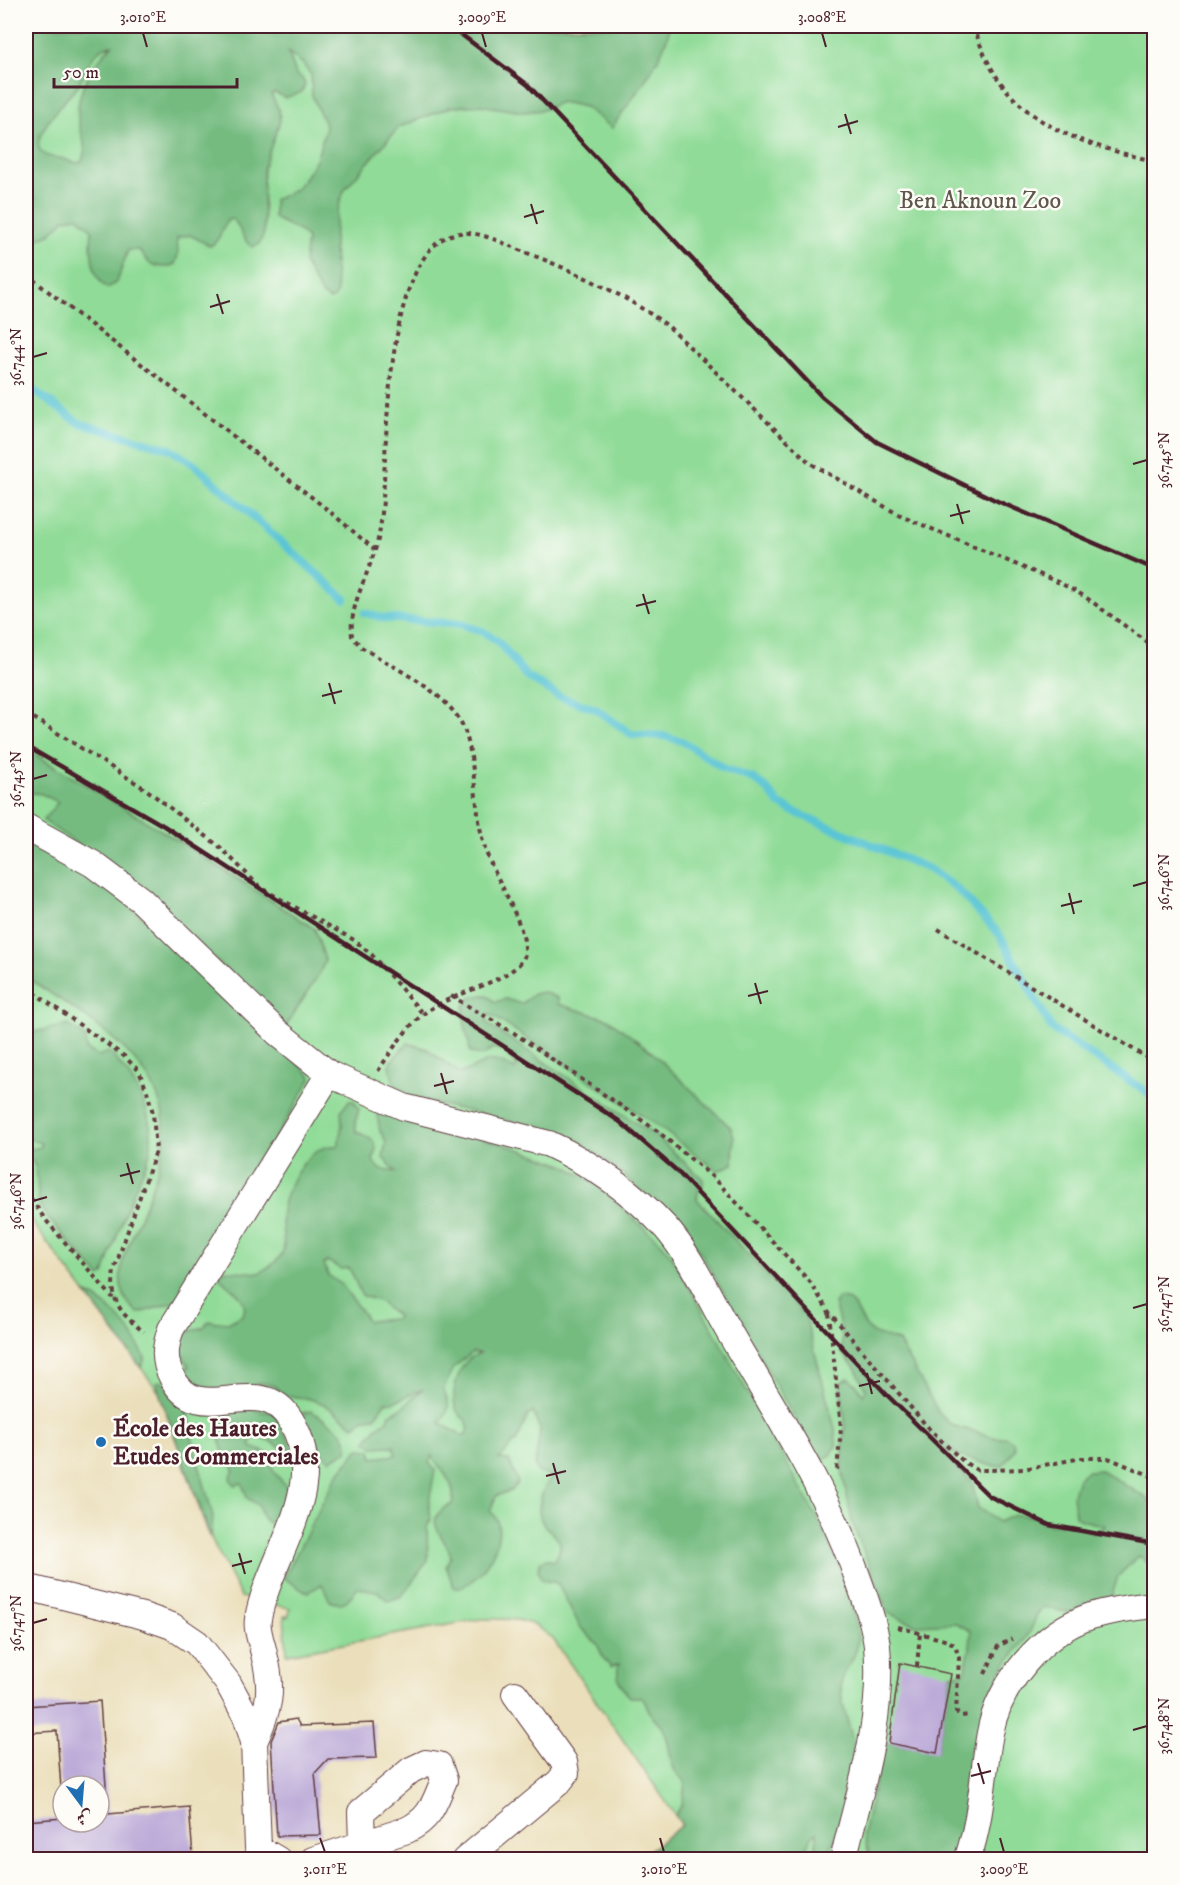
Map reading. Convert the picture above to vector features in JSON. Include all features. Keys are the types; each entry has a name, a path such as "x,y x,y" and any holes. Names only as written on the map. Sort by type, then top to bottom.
{"street":[{"path":"26,827 93,864 127,889 278,1033 329,1074 365,1092 453,1121 549,1144 619,1184 667,1229 692,1267 811,1473 843,1539 872,1620 878,1666 873,1726 843,1860"},
{"path":"254,1742 268,1711 271,1686 258,1621 300,1498 304,1471 303,1451 289,1417 264,1399 252,1396 207,1402 195,1401 185,1395 171,1376 167,1365 165,1344 171,1329 329,1074"},
{"path":"26,1587 143,1616 172,1626 198,1643 228,1683 246,1716 254,1742 258,1848 278,1860"},
{"path":"968,1860 975,1838 990,1731 1001,1698 1018,1671 1055,1636 1089,1617 1122,1608 1155,1605"},
{"path":"463,1858 560,1782 566,1773 564,1762 515,1694"},
{"path":"313,1860 362,1844"}],"path":[{"path":"974,26 987,64 1008,93 1044,124 1101,149 1155,161"},
{"path":"365,1092 392,1050 423,1014 451,996 513,971 524,958 526,946 523,933 495,874 479,833 467,736 461,721 439,697 361,647 352,636 353,614 375,550 382,511 395,340 408,290 430,247 455,234 468,233 564,267 646,310 668,326 810,463 901,516 1060,583 1084,596 1155,647"},
{"path":"26,274 328,510 375,550"},
{"path":"26,713 147,790 220,847 261,888 354,940 372,955 423,1014"},
{"path":"938,929 1155,1062"},
{"path":"26,987 124,1056 139,1071 147,1091 156,1135 156,1151 114,1270 113,1299"},
{"path":"451,996 514,1033 656,1130 714,1178 810,1282 829,1312 931,1431 964,1462 977,1470 1023,1469 1082,1458 1108,1458 1155,1477"},
{"path":"26,1191 44,1218 113,1299 127,1319 165,1344"},
{"path":"823,1499 837,1471 841,1452 841,1428 829,1312"},
{"path":"872,1620 955,1645 959,1658 956,1713 962,1716 972,1715"},
{"path":"917,1666 920,1633"},
{"path":"983,1678 998,1646 1012,1639 1022,1639"}],"green space":[{"name":"Ben Aknoun Zoo","path":"26,26 1154,26 1154,1859 638,1859 682,1825 553,1639 536,1626 520,1620 481,1619 287,1654 284,1616 288,1617 290,1608 241,1597 207,1530 159,1392 26,1214"},
{"path":"26,26 670,26 662,52 655,65 612,128 585,107 561,102 543,110 523,112 480,105 451,107 399,127 345,189 340,201 334,239 337,291 335,297 330,300 321,294 304,263 307,239 301,232 274,218 274,200 296,189 304,179 317,158 326,127 312,95 311,75 303,64 288,52 297,76 302,78 305,84 302,92 285,98 276,93 271,94 279,110 280,121 263,169 264,233 259,244 252,247 233,219 228,220 219,238 210,246 190,235 177,238 178,255 175,264 168,267 149,263 139,250 128,250 117,282 107,288 95,270 91,245 92,230 78,217 65,219 50,234 32,241 26,235","holes":["112,45 93,68 80,96 78,116 84,150 81,162 46,155 39,148 39,139 44,128 75,89 98,51"]},
{"path":"26,749 187,846 315,929 325,960 321,971 286,1026 135,885 43,820 58,802 42,794 26,792"},
{"path":"26,841 77,868 129,904 310,1075 311,1079 177,1301 143,1312 138,1313 127,1301 122,1288 121,1274 123,1259 149,1195 161,1156 164,1125 158,1097 144,1072 101,1028 26,977"},
{"path":"543,992 558,998 558,1004 608,1019 652,1052 731,1128 734,1137 733,1164 718,1171 659,1127 493,1016 488,1015 486,1020 489,1025 656,1136 703,1179 703,1186 699,1187 697,1199 805,1315 835,1429 836,1446 831,1455 819,1461 702,1255 686,1233 623,1174 595,1153 551,1130 406,1097 396,1085 392,1077 390,1062 408,1043 427,1049 460,1073 491,1061 497,1061 515,1069 517,1066 505,1051 494,1048 482,1056 470,1052 464,1023 464,1006 475,996 487,995 495,1002 506,999 521,1004 534,994"},
{"path":"68,1025 86,1037 86,1049 98,1056 109,1052 118,1062 135,1085 150,1124 149,1157 126,1211 104,1274 100,1277 41,1208 37,1172 31,1160 26,1156 26,1150 41,1147 41,1143 26,1138 26,1029 34,1032"},
{"path":"349,1101 354,1101 359,1109 355,1123 356,1131 373,1141 376,1149 373,1160 377,1167 383,1170 396,1172 383,1158 386,1142 380,1131 377,1115 384,1111 516,1148 566,1166 595,1183 662,1244 672,1256 826,1534 852,1606 858,1636 857,1647 843,1677 841,1689 843,1706 853,1739 855,1765 828,1858 819,1855 816,1849 817,1832 812,1836 803,1859 638,1859 682,1825 675,1815 682,1805 685,1784 674,1769 666,1734 659,1722 653,1718 642,1697 630,1697 618,1678 619,1664 611,1667 604,1659 597,1644 581,1628 557,1583 542,1580 538,1571 540,1562 546,1559 554,1561 560,1545 557,1538 541,1520 540,1501 552,1477 538,1472 535,1467 540,1429 533,1412 528,1416 517,1440 499,1459 509,1460 518,1483 512,1490 496,1496 490,1511 497,1519 499,1531 497,1543 492,1556 475,1579 454,1588 446,1566 451,1556 435,1522 442,1510 452,1504 453,1491 448,1479 432,1456 429,1463 435,1470 429,1502 431,1520 427,1527 428,1560 402,1596 388,1601 377,1591 358,1588 344,1602 335,1603 330,1601 322,1584 309,1592 284,1578 337,1475 359,1449 371,1450 373,1458 396,1455 394,1446 373,1447 366,1441 376,1428 388,1420 390,1414 400,1409 423,1389 394,1402 385,1402 375,1417 366,1418 354,1426 324,1404 285,1395 274,1386 264,1383 221,1390 192,1386 180,1368 190,1367 177,1346 185,1333 204,1327 208,1321 228,1323 243,1315 245,1309 241,1298 218,1275 226,1270 259,1273 281,1255 284,1244 282,1211 288,1189 308,1158 327,1147 338,1146 342,1125 341,1111","holes":["327,1261 341,1269 348,1268 362,1295 381,1302 397,1315 396,1319 368,1321 342,1285 328,1275 324,1264","473,1352 480,1353 469,1359 463,1366 454,1391 456,1408 466,1420 469,1429 465,1435 461,1435 440,1423 448,1407 443,1390 453,1368"]},
{"path":"85,1293 104,1304 128,1329 145,1358 141,1368"},
{"path":"838,1298 850,1301 854,1305 872,1333 899,1342 939,1413 951,1425 997,1438 1006,1437 1013,1442 1015,1449 1002,1466 992,1466 945,1451 960,1472 972,1481 978,1508 999,1522 1014,1515 1022,1515 1035,1517 1049,1525 1068,1522 1094,1533 1105,1526 1082,1520 1075,1515 1073,1495 1078,1478 1088,1471 1101,1470 1154,1503 1154,1585 1150,1564 1139,1556 1118,1576 1111,1598 1081,1606 1071,1613 1043,1607 1037,1614 1028,1635 1001,1672 992,1693 979,1740 955,1859 871,1859 863,1835 883,1748 889,1743 937,1752 951,1674 964,1673 970,1649 971,1631 956,1623 916,1625 888,1613 852,1522 842,1470 845,1420 840,1383 849,1378 858,1386 863,1395 866,1390 856,1369 842,1353 842,1333 834,1303"},
{"path":"162,1381 175,1400 185,1408 190,1419 193,1443 213,1516 211,1538 159,1392 157,1382"},
{"path":"231,1407 274,1413 294,1452 266,1439 254,1438 250,1443 251,1447 267,1453 274,1472 291,1492 282,1519 272,1523 266,1521 258,1505 247,1498 242,1483 235,1485 230,1479 234,1470 232,1464 226,1463 217,1430"},
{"path":"311,1411 341,1432 347,1444 347,1451 330,1460 325,1456 299,1414"}],"building":[{"path":"900,1663 951,1674 937,1753 889,1743"},
{"path":"100,1701 105,1774 60,1774 57,1731 26,1733 26,1706"},
{"path":"296,1719 300,1726 374,1723 377,1758 328,1759 315,1773 321,1835 277,1836 271,1741 279,1722"},
{"path":"189,1807 193,1857 32,1860 32,1853 26,1854 26,1821 51,1819 51,1834 111,1834 111,1814"}],"waterway":[{"path":"26,385 79,423 170,449 195,465 345,599"},
{"path":"365,613 383,618 460,624 482,631 498,641 526,676 558,696 596,709 631,734 663,736 682,741 725,769 754,779 767,789 778,803 792,811 929,869 958,890 999,934 1052,1029 1154,1097"}],"railway":[{"path":"450,26 528,85 822,397 877,442 995,500 1154,569"},
{"path":"26,746 164,826 619,1121 677,1171 887,1395 989,1496 1049,1525 1154,1544"}],"place":[{"name":"École des Hautes Etudes Commerciales","path":"101,1442"}]}
